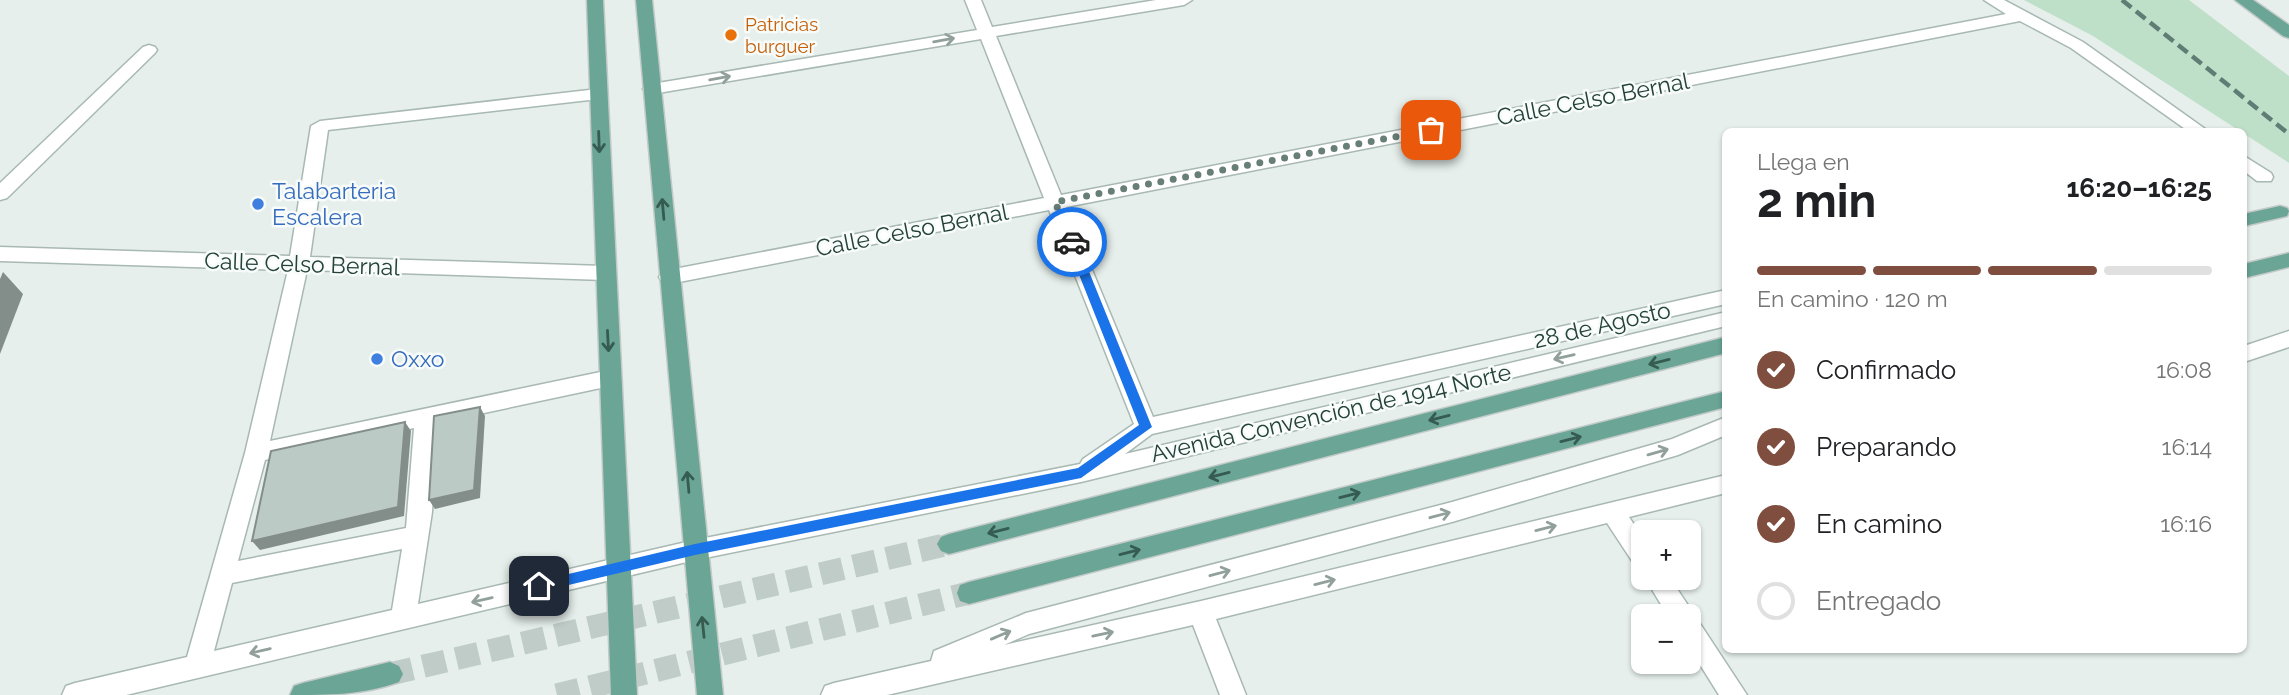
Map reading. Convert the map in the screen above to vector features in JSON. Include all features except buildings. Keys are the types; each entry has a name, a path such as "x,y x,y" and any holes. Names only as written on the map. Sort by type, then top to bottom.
{"main road":[{"path":"594,0 624,695"},
{"path":"644,0 710,695"},
{"path":"2243,0 2289,33"},
{"path":"2247,219 2280,212"},
{"path":"2247,270 2289,260"},
{"name":"Avenida Convención de 1914 Norte","path":"949,544 1722,346"},
{"path":"969,593 1722,400"},
{"path":"303,695 390,674"}],"street":[{"path":"974,0 1146,427"},
{"path":"652,89 1184,0"},
{"path":"1992,0 2077,45 2195,128"},
{"name":"Calle Celso Bernal","path":"669,277 2021,16"},
{"path":"0,194 149,50"},
{"path":"197,666 256,453 299,263 320,126 598,94"},
{"path":"2247,164 2263,177 2247,180"},
{"name":"Calle Celso Bernal","path":"0,254 604,273"},
{"name":"28 de Agosto","path":"1081,473 1146,427 1722,298"},
{"name":"Avenida Convención de 1914 Norte","path":"75,695 695,550 1081,473 1722,320"},
{"path":"2247,353 2289,339"},
{"path":"256,453 610,378"},
{"path":"403,618 416,537 426,417"},
{"path":"893,680 1026,624 1452,512 1678,446 1722,427"},
{"path":"834,695 1201,612 1722,485"},
{"path":"1613,512 1631,539"},
{"path":"223,574 416,537"},
{"path":"1201,612 1233,695"},
{"path":"1701,644 1734,695"}],"green space":[{"path":"2024,0 2189,0 2289,76 2289,163 2247,136 2247,128 2235,128 2093,36"}],"tunnel":[{"path":"390,674 949,544"},
{"path":"557,695 969,593"}],"railway":[{"path":"2122,0 2289,134"}],"way so far":[{"path":"1072,242 1055,202 1431,130"}],"place":[{"name":"Patricias burguer","path":"731,35"},
{"name":"Talabarteria Escalera","path":"258,204"},
{"name":"Oxxo","path":"377,359"}],"route":[{"path":"539,586 695,550 1081,473 1146,427 1072,242"}]}
